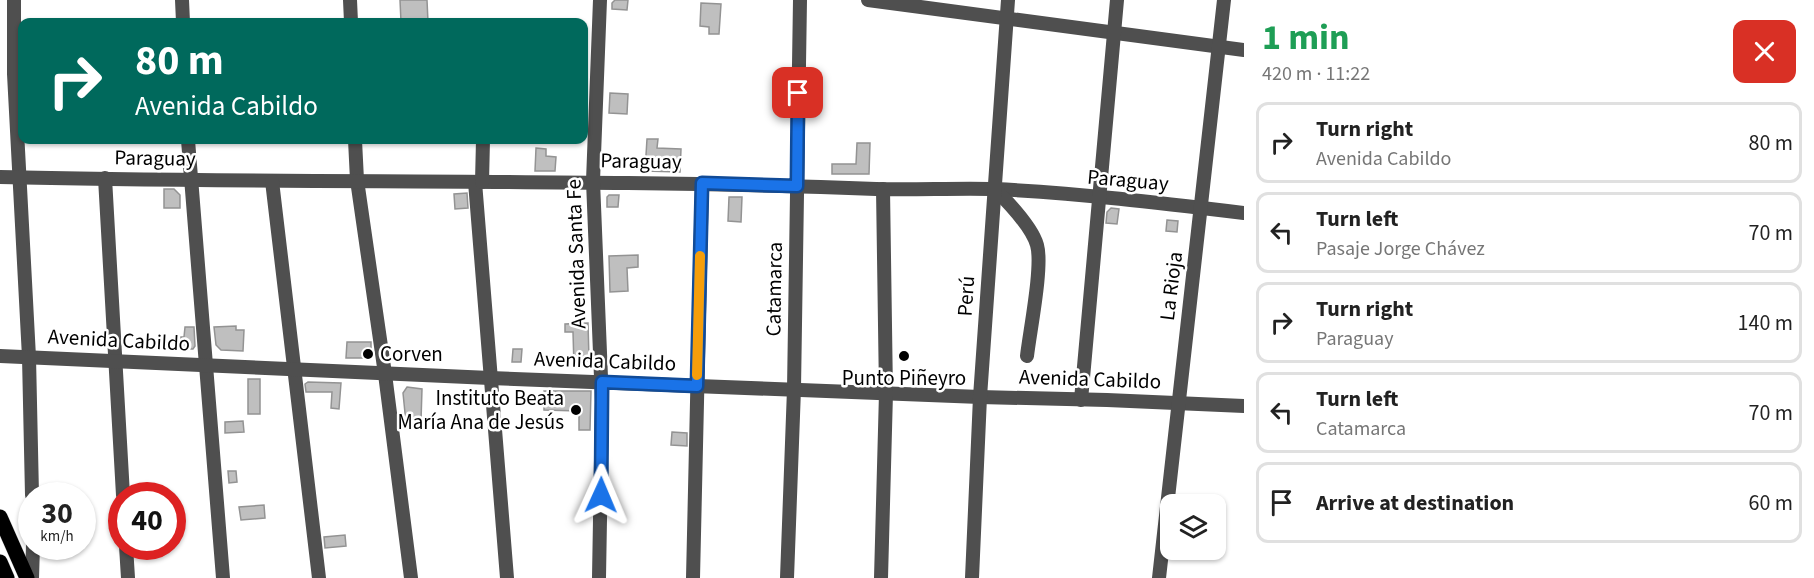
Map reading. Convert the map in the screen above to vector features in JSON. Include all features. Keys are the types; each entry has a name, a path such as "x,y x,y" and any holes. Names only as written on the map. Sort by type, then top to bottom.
{"main road":[{"path":"0,517 27,578"},
{"path":"0,562 7,578"}],"street":[{"path":"14,0 14,74 18,133"},
{"path":"182,0 183,18"},
{"path":"350,0 351,18"},
{"name":"Avenida Santa Fe","path":"599,578 602,382 593,182 600,0"},
{"name":"Catamarca","path":"787,578 794,389 800,0"},
{"path":"868,0 1244,50"},
{"name":"Perú","path":"972,578 980,397 1008,0"},
{"path":"1081,400 1118,0"},
{"name":"La Rioja","path":"1160,578 1224,0"},
{"path":"0,74 14,74"},
{"path":"19,144 29,357 32,482"},
{"path":"188,144 223,578"},
{"path":"355,144 357,180 411,578"},
{"path":"483,144 478,182 490,378 507,578"},
{"name":"Paraguay","path":"0,177 702,183 883,189 994,189 1244,213"},
{"path":"105,178 122,482"},
{"path":"272,181 319,578"},
{"path":"693,578 702,183"},
{"path":"881,578 886,393 883,189"},
{"path":"994,189 1008,203 1037,243 1039,260 1027,356"},
{"name":"Avenida Cabildo","path":"0,356 385,374 1244,406"},
{"path":"32,578 33,560"},
{"path":"127,560 128,578"}],"building":[{"path":"400,0 427,0 428,18 401,18"},
{"path":"615,0 628,0 627,10 612,9 612,3"},
{"path":"701,3 721,4 719,34 709,34 709,27 700,26"},
{"path":"610,93 628,94 627,114 609,113"},
{"path":"647,139 658,139 657,148 681,149 680,172 645,171"},
{"path":"857,143 870,143 869,174 832,174 832,164 856,164"},
{"path":"536,148 546,149 546,156 556,157 555,171 535,171"},
{"path":"164,189 174,189 180,195 180,208 164,208"},
{"path":"467,193 468,208 455,209 454,194"},
{"path":"609,195 619,195 618,207 607,207"},
{"path":"729,197 742,197 741,222 728,221"},
{"path":"1111,208 1119,209 1117,224 1106,223 1107,212"},
{"path":"1167,220 1178,221 1177,232 1166,231"},
{"path":"638,255 638,267 627,268 628,291 610,292 609,256"},
{"path":"588,323 589,359 582,366 574,367 573,332 565,332 565,324"},
{"path":"236,326 236,330 244,330 243,351 221,350 216,345 214,327"},
{"path":"185,327 194,327 195,346 193,349 180,349"},
{"path":"347,342 371,342 371,358 346,358"},
{"path":"513,349 522,349 521,362 512,362"},
{"path":"248,379 260,379 260,414 248,414"},
{"path":"308,382 341,383 339,409 331,408 332,392 306,392 305,384"},
{"path":"407,387 422,389 421,421 406,423 403,393"},
{"name":"Instituto Beata María Ana de Jesús","path":"544,391 591,391 590,430 579,430 579,411 544,410"},
{"path":"243,421 244,432 225,433 225,422"},
{"path":"672,432 687,433 687,446 671,445"},
{"path":"228,471 236,471 237,482 229,483"},
{"path":"264,505 265,518 241,520 239,507"},
{"path":"345,535 346,546 325,548 324,537"}],"slow traffic":[{"path":"697,375 700,256"}],"place":[{"name":"Corven","path":"368,354"},
{"name":"Punto Piñeyro","path":"904,356"},
{"name":"Instituto Beata María Ana de Jesús","path":"576,410"}],"route":[{"path":"601,495 602,382 697,386 702,183 797,186 798,93"}]}
